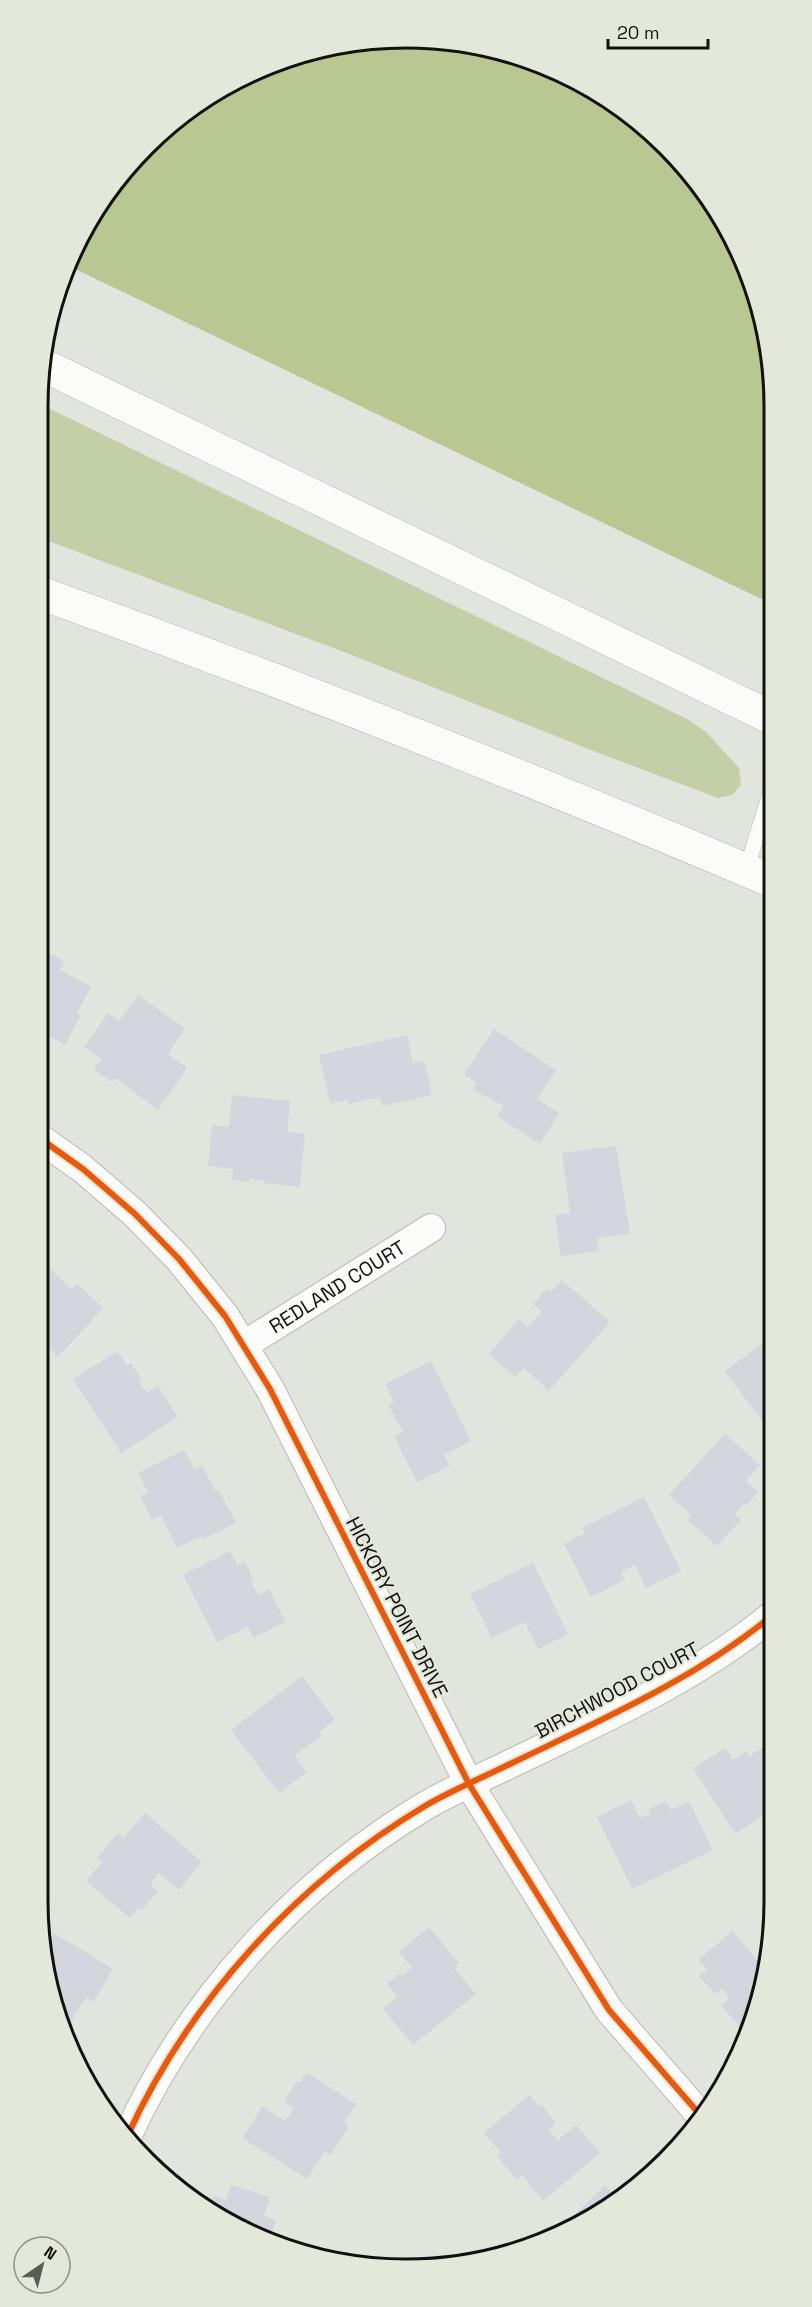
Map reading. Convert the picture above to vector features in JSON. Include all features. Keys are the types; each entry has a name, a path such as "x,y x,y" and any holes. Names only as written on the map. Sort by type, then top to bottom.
{"highway":[{"path":"50,368 764,714"},
{"path":"48,596 209,655 647,828 759,876"}],"street":[{"name":"HICKORY POINT DRIVE","path":"48,1144 83,1168 160,1238 210,1294 270,1389 469,1784 609,2010 697,2110"},
{"name":"REDLAND COURT","path":"244,1345 431,1228"},
{"name":"BIRCHWOOD COURT","path":"131,2130 155,2083 202,2011 276,1921 339,1864 425,1805 597,1723 677,1680 743,1640 764,1622"}],"lane":[{"path":"759,876 764,842"}],"green space":[{"path":"383,49 453,51 521,67 585,96 605,108 642,137 690,188 716,227 745,291 757,336 763,383 764,600 75,269 96,227 108,207 137,170 188,122 207,108 248,85 313,60"},
{"path":"48,408 687,719 706,732 739,768 741,785 732,795 718,798 352,655 48,541"}],"building":[{"path":"48,952 65,962 60,970 91,987 77,1013 81,1015 65,1045 48,1036"},
{"path":"138,995 185,1028 168,1054 187,1068 158,1110 115,1078 112,1082 94,1070 102,1059 84,1047 108,1013 119,1021"},
{"path":"494,1029 556,1070 537,1099 559,1113 540,1144 497,1116 504,1106 473,1090 477,1083 464,1075"},
{"path":"407,1035 413,1063 424,1061 432,1095 382,1106 380,1097 349,1104 348,1100 330,1104 319,1055"},
{"path":"232,1095 290,1101 287,1132 305,1134 300,1187 250,1179 249,1182 232,1180 233,1169 208,1166 212,1125 229,1127"},
{"path":"616,1146 630,1234 597,1238 599,1251 561,1256 555,1215 570,1213 562,1153"},
{"path":"48,1267 72,1289 77,1284 103,1308 58,1357 48,1347"},
{"path":"562,1280 610,1322 549,1391 524,1368 515,1377 489,1354 519,1319 528,1327 541,1312 533,1304 547,1288 551,1292"},
{"path":"764,1343 764,1424 725,1371"},
{"path":"118,1351 127,1366 131,1363 142,1380 139,1382 147,1393 158,1386 178,1417 121,1453 73,1379"},
{"path":"431,1361 471,1441 444,1455 450,1466 417,1482 394,1437 403,1432 388,1404 394,1402 385,1384"},
{"path":"725,1434 760,1465 746,1481 758,1492 746,1506 744,1503 734,1514 741,1520 717,1546 687,1519 691,1515 669,1495"},
{"path":"184,1450 194,1469 202,1465 215,1491 218,1489 236,1523 204,1539 202,1536 177,1548 161,1516 152,1520 140,1496 148,1492 138,1473"},
{"path":"644,1497 681,1571 646,1588 635,1565 621,1572 625,1580 591,1597 564,1544 585,1533 582,1528"},
{"path":"230,1551 237,1565 245,1562 258,1595 269,1589 285,1622 253,1638 248,1627 217,1642 183,1575"},
{"path":"533,1563 568,1634 538,1649 525,1622 492,1638 470,1594"},
{"path":"302,1676 335,1720 319,1732 321,1736 294,1756 307,1772 279,1793 231,1730"},
{"path":"764,1746 764,1815 735,1834 693,1768 726,1748 733,1760 746,1751 749,1756"},
{"path":"631,1800 640,1818 651,1813 649,1809 666,1801 671,1810 689,1801 713,1850 632,1889 597,1817"},
{"path":"145,1813 202,1862 179,1890 159,1873 150,1884 158,1891 142,1910 139,1908 130,1918 86,1881 102,1862 97,1858 118,1833 123,1838"},
{"path":"429,1927 459,1963 454,1968 476,1994 413,2045 383,2009 397,1997 387,1984 400,1973 402,1976 412,1968 399,1952"},
{"path":"733,1931 759,1962 752,1994 741,2028 721,2005 730,1998 722,1989 715,1994 699,1976 707,1970 698,1960"},
{"path":"54,1933 113,1969 93,2002 86,1997 70,2024 60,1994 50,1939"},
{"path":"306,2072 356,2104 344,2123 349,2126 331,2155 325,2151 307,2179 242,2138 263,2106 285,2121 294,2108 284,2102 297,2081 300,2083"},
{"path":"529,2095 539,2106 541,2104 556,2123 549,2130 558,2140 576,2125 600,2153 543,2201 522,2175 517,2180 497,2156 501,2153 484,2133"},
{"path":"231,2185 270,2197 264,2216 276,2220 272,2233 212,2202 214,2196 226,2200"},
{"path":"605,2185 613,2193 585,2211 570,2219"}],"cycle path":[{"path":"48,1144 83,1169 135,1214 179,1259 225,1316 270,1389 469,1784 609,2010 696,2110"},
{"path":"131,2130 151,2089 181,2040 214,1994 250,1950 290,1909 333,1871 378,1837 425,1806 647,1697 713,1659 764,1622"}]}
